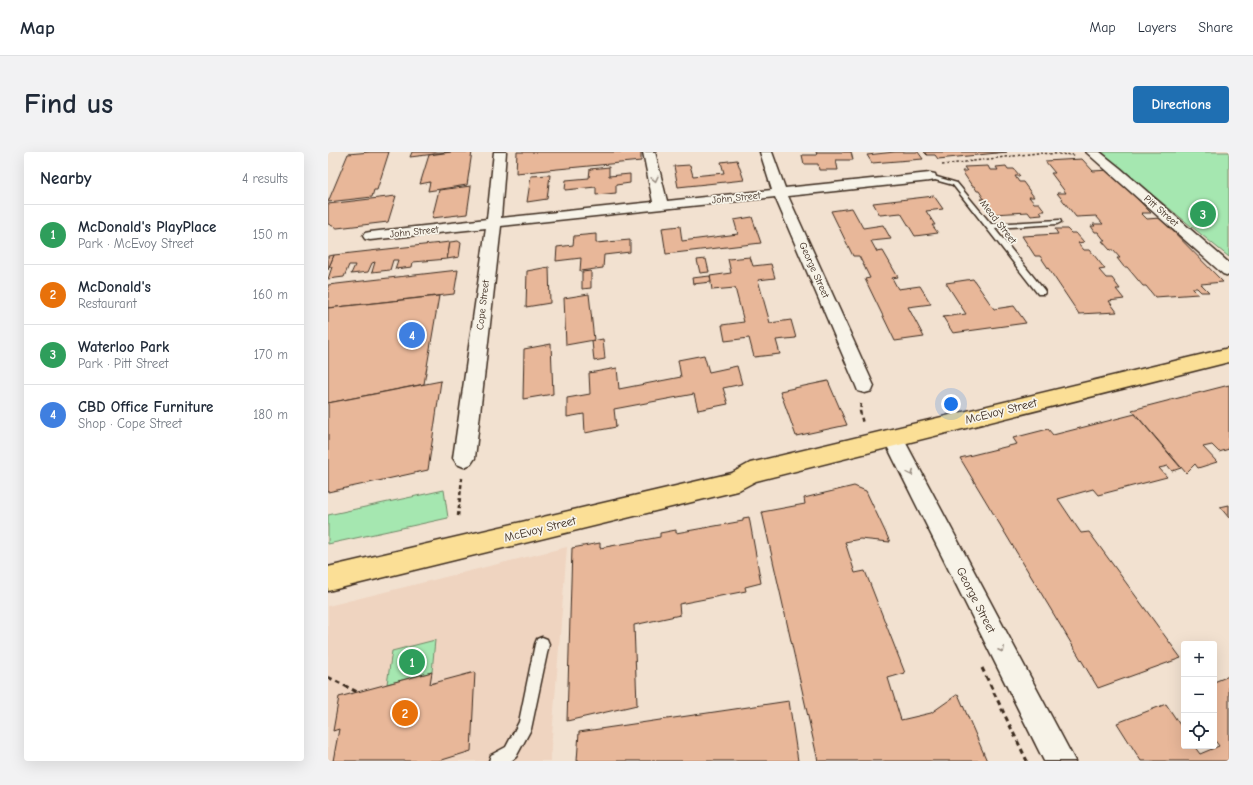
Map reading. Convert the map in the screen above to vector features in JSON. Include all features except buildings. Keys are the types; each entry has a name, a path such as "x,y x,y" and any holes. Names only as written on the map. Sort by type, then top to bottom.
{"main road":[{"name":"McEvoy Street","path":"328,579 737,481 750,473 1229,355"},
{"name":"McEvoy Street","path":"328,569 735,471 750,473"}],"street":[{"name":"Cope Street","path":"464,458 493,224 500,152"},
{"path":"649,152 661,206"},
{"name":"George Street","path":"766,152 780,193 864,386"},
{"name":"Pitt Street","path":"1094,154 1229,271"},
{"name":"John Street","path":"370,236 930,177"},
{"name":"George Street","path":"882,441 1060,761"}],"lane":[{"name":"Mead Street","path":"930,177 955,184 1041,292"},
{"path":"989,226 1057,222"},
{"path":"497,761 511,752 526,724 542,644"}],"path":[{"path":"930,177 937,166 1037,153 1094,154"},
{"path":"864,386 860,411 861,420 882,441"},
{"path":"458,516 464,458"},
{"path":"328,677 357,692"}],"shaded area":[{"path":"567,547 550,761 328,761 328,606"}],"green space":[{"path":"1100,152 1229,152 1229,257"},
{"path":"444,490 448,518 328,544 328,515"},
{"path":"435,640 432,672 387,684 392,651"}],"place":[{"name":"Waterloo Park","path":"1203,214"},
{"name":"CBD Office Furniture","path":"412,335"},
{"name":"McDonald's PlayPlace","path":"412,662"},
{"name":"McDonald's","path":"405,713"}]}
